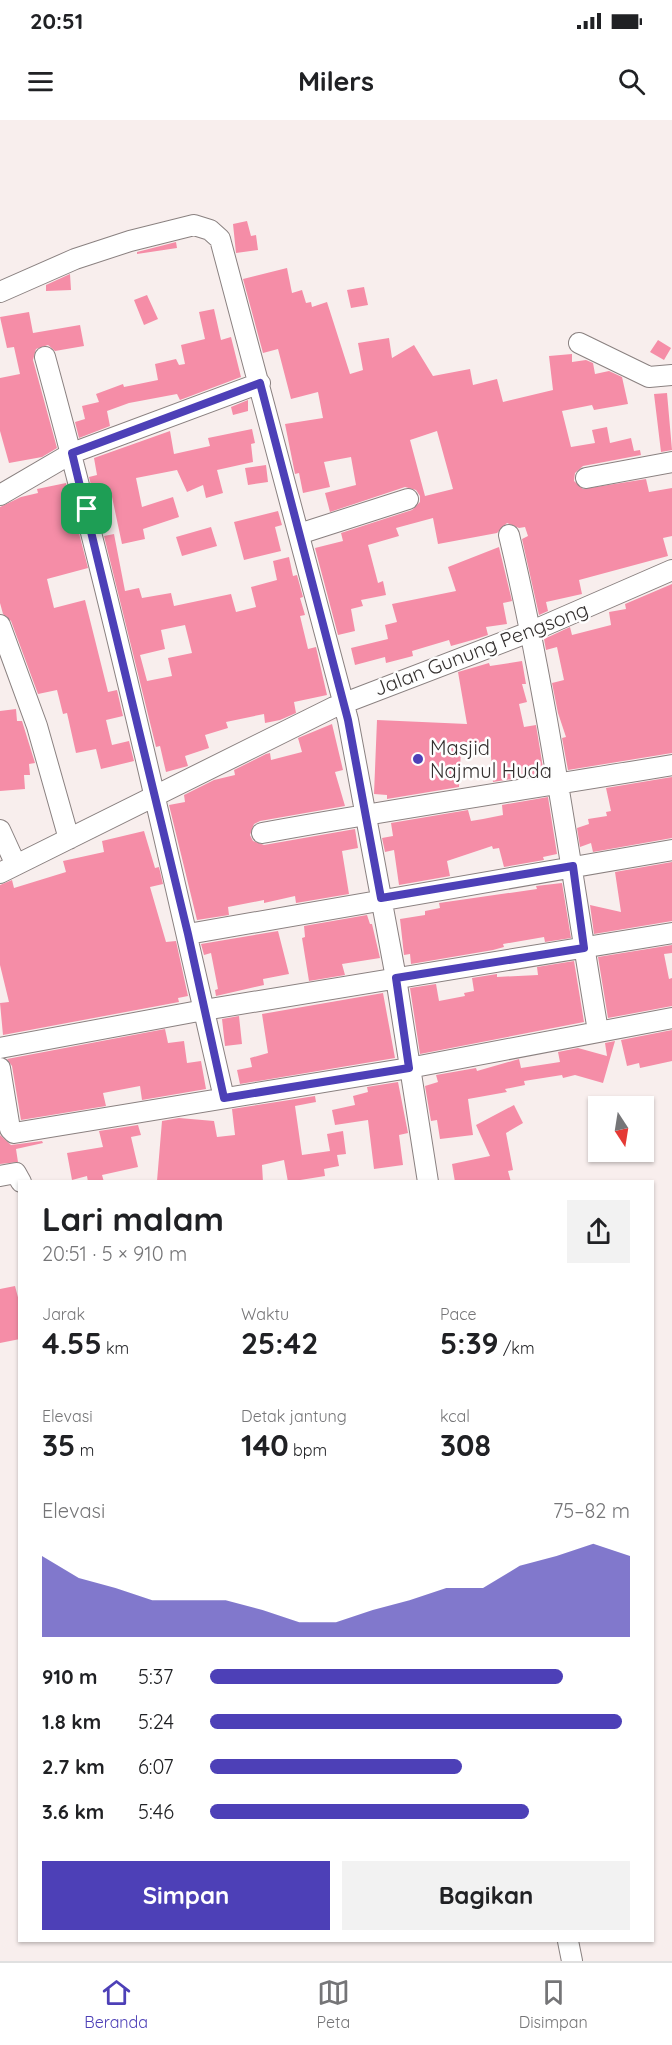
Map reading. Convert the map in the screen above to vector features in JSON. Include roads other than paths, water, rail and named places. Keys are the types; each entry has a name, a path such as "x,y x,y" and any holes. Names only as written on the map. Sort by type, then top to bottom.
{"street":[{"path":"0,292 75,259 130,241 194,225 204,227 220,239 344,703 396,978 428,1180"},
{"path":"579,343 649,377 672,375"},
{"path":"45,357 72,453 188,934 224,1098"},
{"path":"0,495 72,453 260,383"},
{"path":"586,478 672,462"},
{"path":"299,534 408,499"},
{"path":"509,535 532,631 573,866 598,1031"},
{"name":"Jalan Gunung Pengsong","path":"8,869 344,703 532,631 672,570"},
{"path":"0,625 38,726 69,839"},
{"path":"262,832 672,765"},
{"path":"0,830 8,869"},
{"path":"188,934 381,898 672,850"},
{"path":"0,1048 204,1010 672,933"},
{"path":"0,1068 10,1129 14,1133 409,1068 672,1018"},
{"path":"0,1176 16,1173 20,1180"},
{"path":"568,1942 572,1961"}],"place":[{"name":"Masjid Najmul Huda","path":"418,759"}]}
